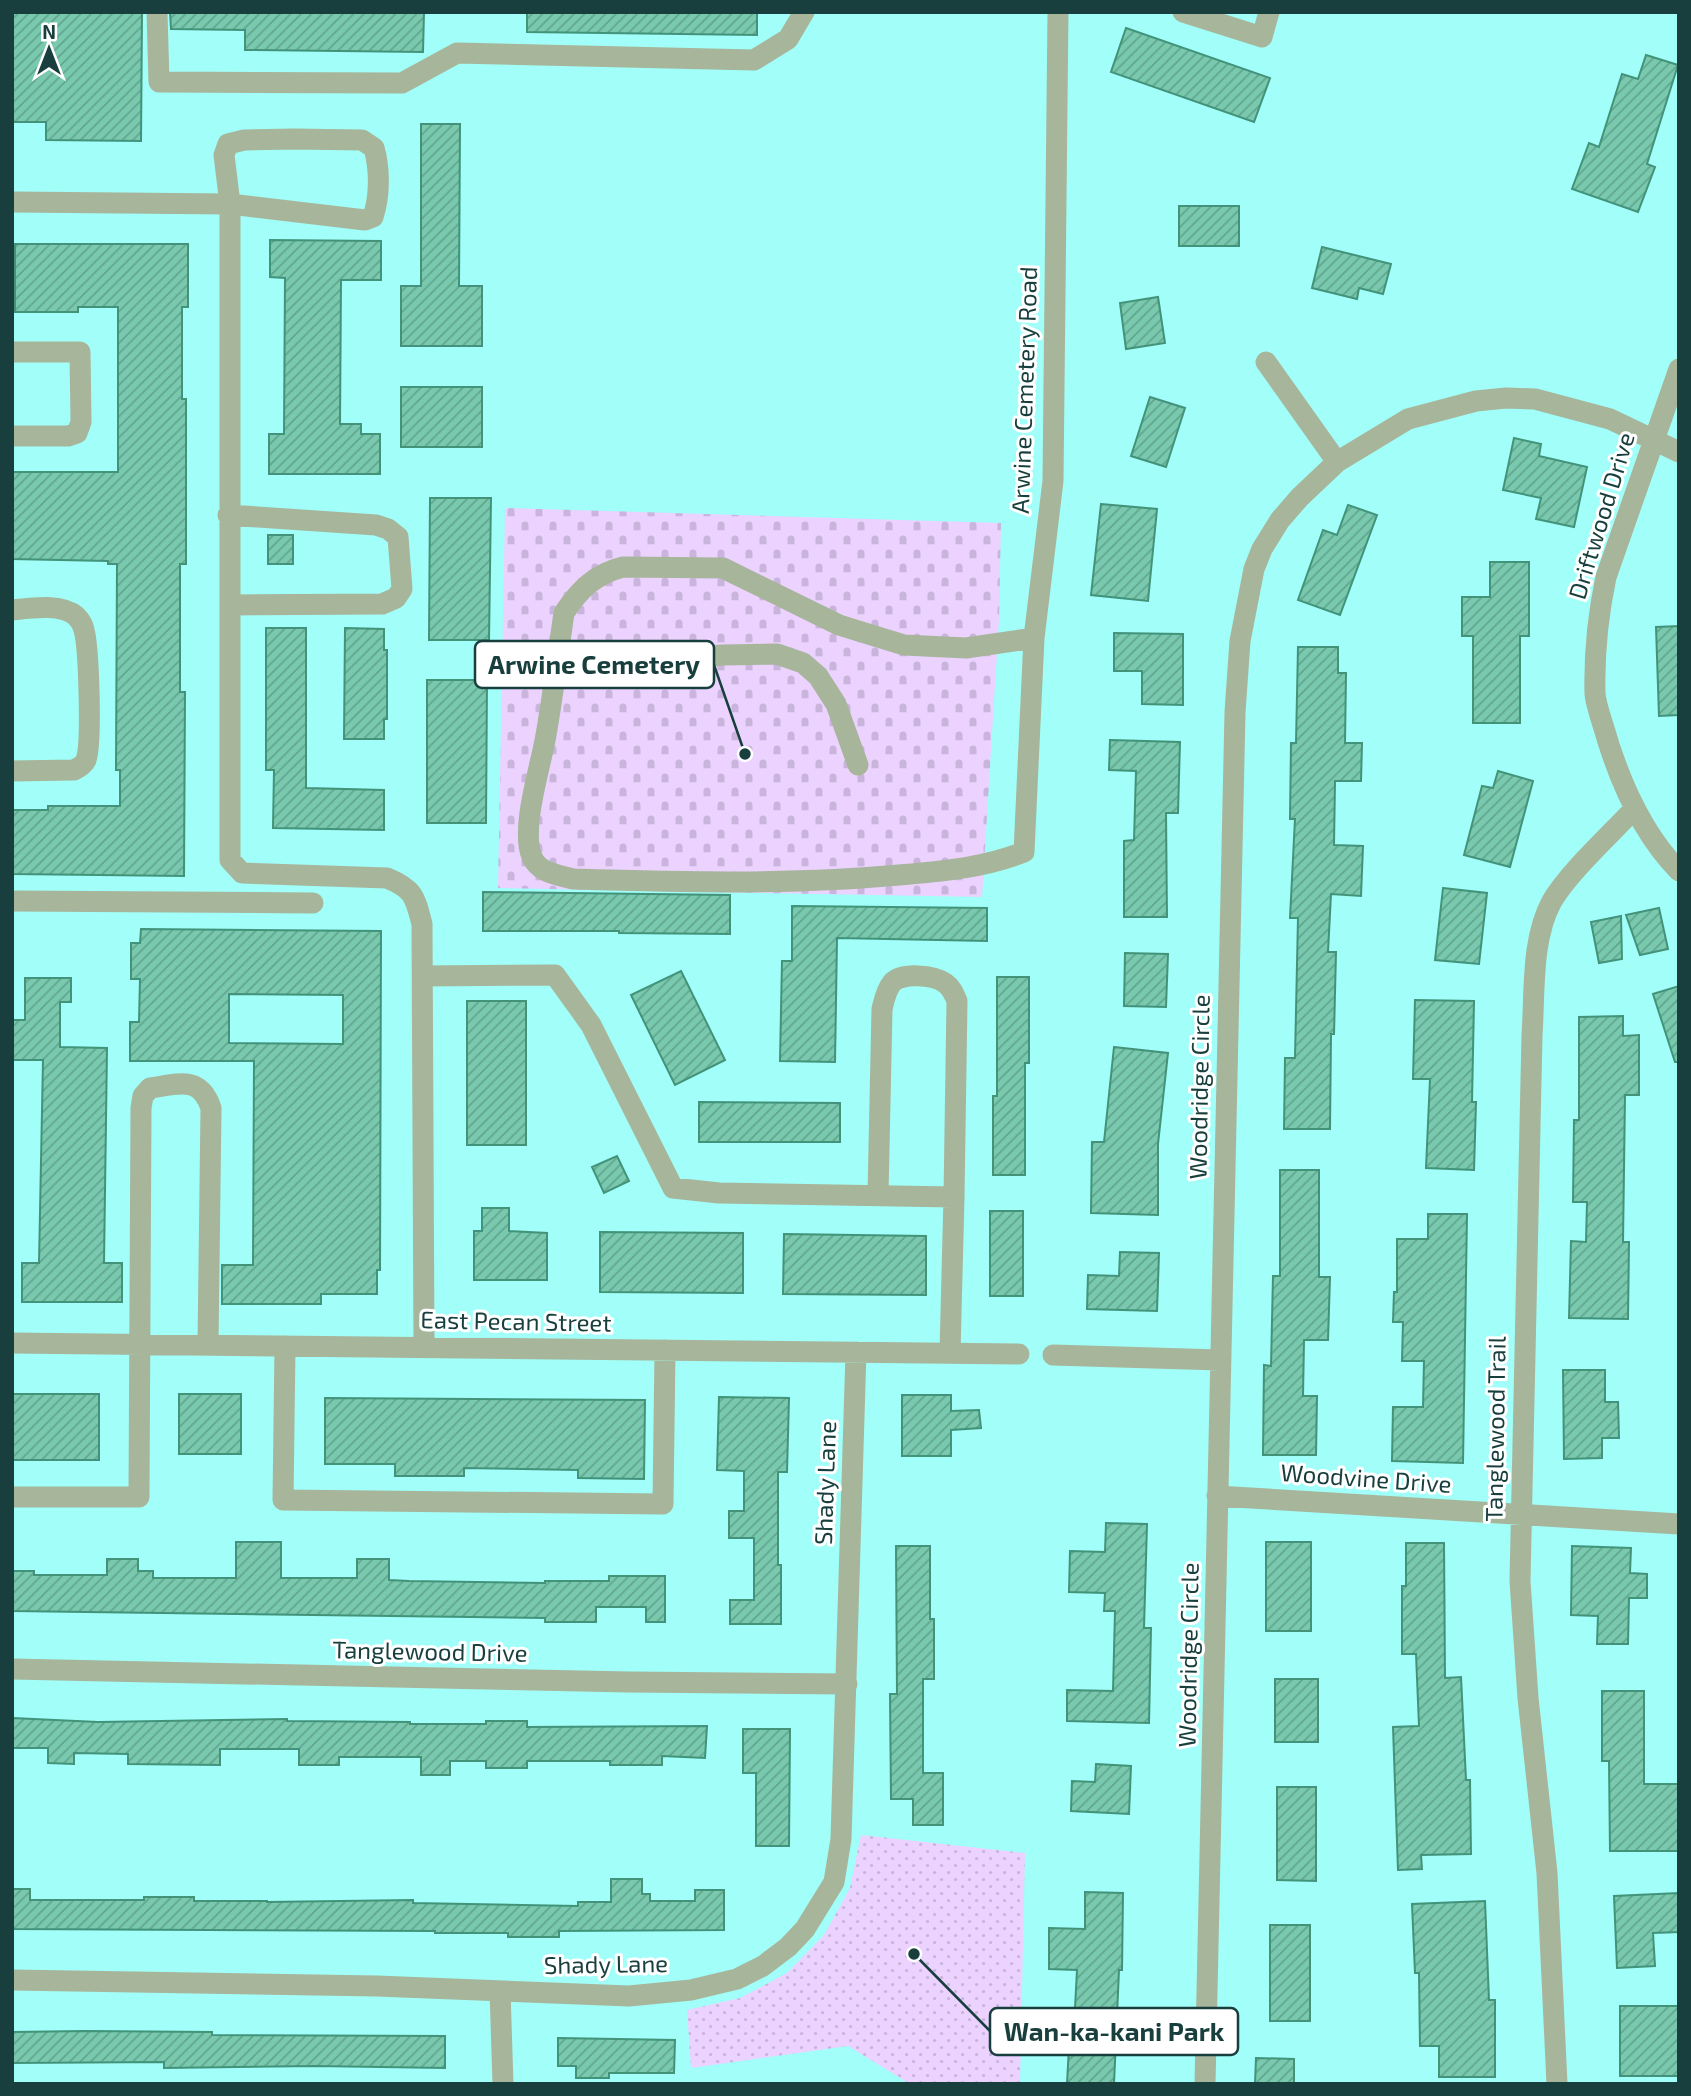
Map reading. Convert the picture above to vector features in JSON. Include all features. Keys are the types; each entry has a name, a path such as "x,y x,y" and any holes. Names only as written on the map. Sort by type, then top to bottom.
{"street":[{"path":"158,12 159,82 375,83 402,83 457,53 754,60 788,39 804,12"},
{"name":"Arwine Cemetery Road","path":"557,663 546,738 534,787 529,831 532,858 546,872 573,879 597,880 857,879 965,869 997,863 1024,852 1034,638 1053,481 1058,12"},
{"path":"1183,12 1262,37 1269,12"},
{"path":"12,202 230,204 365,220 373,217 377,204 377,159 374,148 362,140 244,140 228,144 224,155 230,204 230,860 242,873 387,878 404,885 414,896 422,924 424,1347"},
{"path":"12,352 80,352 81,422 77,433 68,436 12,436"},
{"path":"1266,362 1337,462"},
{"name":"Driftwood Drive","path":"1679,369 1606,577 1598,611 1595,696 1612,755 1645,830 1679,871"},
{"name":"Woodridge Circle","path":"1205,2084 1235,712 1240,641 1254,569 1262,549 1280,520 1300,497 1337,462 1408,419 1476,401 1535,399 1610,419 1679,452"},
{"path":"228,515 376,525 388,529 398,537 401,589 396,598 382,604 231,605"},
{"path":"858,765 836,704 818,676 803,663 777,654 557,663 564,613 574,598 595,577 608,571 623,567 723,568 839,625 904,645 967,648 1034,638"},
{"path":"12,610 65,610 76,616 84,628 88,664 89,727 86,761 80,767 74,770 12,771"},
{"name":"Tanglewood Trail","path":"1557,2084 1547,1872 1528,1698 1520,1581 1532,1034 1538,957 1543,928 1552,902 1635,808"},
{"path":"12,901 313,903"},
{"path":"423,976 555,975 591,1025 673,1188 719,1193 954,1197"},
{"path":"878,1195 882,1009 891,984 898,978 927,977 942,981 951,989 957,1002 950,1353"},
{"path":"12,1497 139,1497 141,1108 143,1096 150,1088 186,1083 195,1085 206,1093 211,1108 208,1345"},
{"name":"East Pecan Street","path":"12,1343 1019,1354"},
{"path":"285,1346 283,1500 351,1501 663,1504 665,1350"},
{"name":"Shady Lane","path":"12,1980 377,1986 629,1996 691,1990 737,1979 763,1966 788,1947 805,1929 834,1882 841,1839 856,1352"},
{"path":"1053,1355 1220,1360"},
{"name":"Woodvine Drive","path":"1217,1496 1679,1524"},
{"name":"Tanglewood Drive","path":"12,1669 847,1684"},
{"path":"500,1991 503,2084"}],"green space":[{"path":"505,508 1001,523 999,620 982,897 498,888"},
{"path":"861,1835 1025,1853 1020,2084 910,2084 848,2046 691,2068 687,2010 740,1998 787,1973 824,1935 850,1888"}],"building":[{"path":"12,12 142,12 141,141 46,140 46,122 12,122"},
{"path":"170,12 424,12 423,52 245,50 245,30 171,29"},
{"path":"527,12 757,12 757,35 527,32"},
{"path":"1126,28 1270,78 1254,122 1111,72"},
{"path":"1646,55 1678,65 1647,164 1655,167 1638,212 1572,189 1589,143 1599,147 1622,74 1638,79"},
{"path":"421,124 460,124 459,286 482,286 482,346 401,346 401,286 421,286"},
{"path":"1179,206 1239,206 1239,246 1179,246"},
{"path":"270,240 381,241 381,280 341,280 340,424 361,424 361,434 380,434 380,474 269,474 269,434 284,434 285,278 270,277"},
{"path":"15,244 188,244 188,307 182,307 182,399 186,399 186,564 180,564 180,692 185,692 184,876 12,874 12,810 48,810 48,806 120,806 120,770 116,770 117,564 108,564 108,561 12,559 12,472 118,472 118,307 78,307 78,312 15,312"},
{"path":"1322,247 1391,264 1383,294 1359,288 1357,299 1312,288"},
{"path":"1158,297 1165,343 1126,349 1120,303"},
{"path":"401,387 482,387 482,447 401,447"},
{"path":"1150,397 1185,408 1166,467 1131,456"},
{"path":"1514,438 1541,444 1539,456 1587,467 1574,527 1536,519 1541,498 1503,490"},
{"path":"430,498 491,498 489,640 429,640"},
{"path":"1101,504 1157,509 1148,601 1091,595"},
{"path":"1348,505 1377,515 1340,615 1298,600 1323,530 1337,535"},
{"path":"268,535 293,535 293,564 268,564"},
{"path":"1490,562 1529,562 1529,636 1520,636 1520,723 1473,723 1473,636 1462,636 1462,597 1490,597"},
{"path":"1679,626 1679,715 1659,716 1656,627"},
{"path":"266,628 306,628 306,788 384,790 384,830 273,828 274,770 266,770"},
{"path":"345,628 384,629 384,650 387,650 387,719 384,719 384,739 344,739"},
{"path":"1114,633 1183,634 1183,705 1142,704 1142,671 1114,671"},
{"path":"1298,647 1338,647 1338,673 1346,673 1345,743 1362,743 1361,781 1335,781 1334,845 1363,846 1361,896 1331,894 1328,952 1336,952 1334,1034 1331,1034 1330,1129 1284,1129 1285,1058 1295,1058 1298,918 1290,918 1295,819 1290,819 1291,743 1296,743"},
{"path":"427,680 487,680 486,823 427,823"},
{"path":"1110,740 1180,742 1178,813 1166,813 1167,917 1124,917 1124,841 1134,840 1136,771 1109,770"},
{"path":"1498,771 1533,781 1510,867 1464,855 1482,786 1493,788"},
{"path":"1443,888 1487,893 1479,964 1435,960"},
{"path":"483,892 730,895 730,934 483,931"},
{"path":"792,906 987,908 987,941 837,938 835,1062 780,1061 782,961 792,961"},
{"path":"1659,908 1668,949 1640,955 1626,915"},
{"path":"1621,916 1622,959 1599,963 1591,922"},
{"path":"141,929 381,931 380,1270 377,1270 377,1294 321,1294 321,1304 222,1304 222,1265 253,1265 254,1061 130,1061 130,1022 139,1022 140,979 131,979 131,943 140,943","holes":["229,994 343,995 343,1044 229,1043"]},
{"path":"1125,953 1168,954 1166,1007 1124,1006"},
{"path":"681,971 725,1060 675,1085 631,995"},
{"path":"997,977 1029,977 1029,1063 1025,1063 1025,1175 993,1175 993,1096 997,1096"},
{"path":"25,978 71,978 71,1002 60,1002 60,1047 107,1048 104,1263 122,1263 122,1302 22,1302 22,1263 39,1263 43,1060 12,1060 12,1020 25,1020"},
{"path":"1679,986 1679,1062 1675,1062 1653,994"},
{"path":"1415,1000 1474,1001 1474,1170 1426,1168 1430,1079 1413,1079"},
{"path":"467,1001 526,1001 526,1145 467,1145"},
{"path":"1623,1016 1623,1036 1639,1035 1639,1095 1625,1095 1623,1242 1629,1242 1628,1319 1569,1318 1571,1241 1586,1242 1587,1202 1573,1202 1574,1120 1579,1120 1579,1017"},
{"path":"1114,1047 1168,1053 1158,1144 1158,1215 1091,1213 1092,1142 1104,1142"},
{"path":"699,1102 840,1103 840,1142 699,1142"},
{"path":"617,1156 629,1181 604,1193 592,1167"},
{"path":"1280,1170 1319,1170 1319,1277 1330,1277 1328,1340 1304,1340 1303,1396 1317,1396 1316,1455 1263,1455 1264,1365 1271,1366 1273,1276 1280,1276"},
{"path":"482,1208 509,1208 509,1231 547,1233 547,1280 474,1280 474,1231 482,1231"},
{"path":"990,1211 1023,1211 1023,1296 990,1296"},
{"path":"1428,1214 1467,1214 1463,1463 1392,1461 1393,1407 1423,1407 1424,1361 1402,1361 1403,1322 1393,1322 1394,1292 1397,1292 1397,1239 1428,1239"},
{"path":"600,1232 743,1233 743,1293 600,1292"},
{"path":"784,1234 926,1236 926,1295 783,1294"},
{"path":"1120,1252 1159,1253 1157,1311 1087,1309 1088,1275 1119,1276"},
{"path":"1563,1370 1605,1370 1605,1402 1618,1402 1619,1438 1602,1438 1602,1458 1564,1459"},
{"path":"12,1394 99,1394 99,1460 12,1460"},
{"path":"179,1394 241,1394 241,1454 179,1454"},
{"path":"902,1395 951,1395 951,1411 979,1410 981,1428 951,1430 951,1456 902,1456"},
{"path":"719,1397 789,1398 787,1472 778,1472 781,1624 730,1624 730,1600 754,1600 754,1538 729,1538 729,1511 744,1511 744,1471 717,1470"},
{"path":"325,1398 645,1400 644,1479 578,1478 578,1470 464,1468 464,1476 395,1476 395,1464 325,1464"},
{"path":"1106,1523 1147,1524 1144,1628 1151,1628 1149,1723 1067,1721 1067,1690 1113,1691 1115,1611 1104,1611 1105,1593 1069,1592 1070,1551 1105,1552"},
{"path":"236,1542 281,1542 281,1578 357,1578 357,1559 389,1559 389,1580 545,1583 609,1581 609,1576 665,1576 665,1622 646,1622 646,1607 596,1607 596,1622 545,1622 545,1618 12,1611 12,1571 34,1571 34,1575 107,1575 107,1559 138,1559 138,1571 153,1571 153,1578 236,1578"},
{"path":"1266,1542 1311,1542 1311,1631 1266,1631"},
{"path":"1406,1543 1444,1543 1445,1678 1461,1677 1466,1780 1470,1780 1471,1854 1421,1855 1422,1869 1398,1870 1393,1727 1419,1726 1416,1654 1402,1654 1402,1586 1406,1586"},
{"path":"896,1546 930,1546 930,1619 934,1619 934,1679 923,1679 923,1773 943,1773 943,1825 913,1825 913,1799 891,1799 890,1694 897,1694"},
{"path":"1572,1546 1631,1548 1630,1573 1647,1574 1647,1598 1629,1598 1628,1644 1597,1644 1598,1616 1571,1615"},
{"path":"1275,1679 1318,1679 1318,1742 1275,1742"},
{"path":"1602,1691 1644,1691 1644,1784 1679,1784 1679,1851 1610,1851 1609,1761 1602,1761"},
{"path":"12,1718 98,1722 287,1719 410,1724 527,1721 527,1727 707,1726 705,1758 662,1756 662,1765 610,1765 610,1761 527,1761 527,1768 486,1768 486,1761 450,1761 450,1775 421,1775 421,1757 339,1757 339,1765 299,1765 299,1749 220,1749 220,1765 128,1764 128,1754 74,1753 74,1764 48,1763 48,1748 12,1748"},
{"path":"743,1729 790,1729 789,1846 756,1846 756,1773 743,1773"},
{"path":"1096,1764 1131,1766 1129,1814 1071,1811 1072,1781 1095,1782"},
{"path":"1277,1787 1316,1787 1316,1881 1277,1880"},
{"path":"611,1879 642,1879 642,1894 650,1894 650,1901 695,1901 695,1890 724,1890 724,1930 559,1931 559,1937 508,1937 508,1933 435,1931 12,1929 12,1889 30,1889 30,1900 194,1897 194,1901 413,1900 413,1903 578,1906 578,1902 611,1902"},
{"path":"1085,1892 1123,1893 1122,1970 1119,1970 1114,2084 1067,2084 1077,1970 1049,1969 1049,1928 1085,1929"},
{"path":"1679,1893 1679,1932 1653,1933 1655,1966 1617,1968 1614,1896"},
{"path":"1485,1901 1489,2000 1495,2000 1495,2077 1439,2077 1439,2046 1420,2046 1419,1973 1415,1973 1412,1904"},
{"path":"1270,1925 1310,1925 1310,2021 1270,2021"},
{"path":"1620,2006 1679,2006 1679,2076 1620,2076"},
{"path":"12,2032 212,2032 212,2035 445,2036 445,2068 164,2068 164,2062 12,2063"},
{"path":"558,2038 675,2040 674,2073 609,2073 609,2078 576,2078 576,2066 558,2066"},
{"path":"1256,2058 1294,2059 1294,2084 1255,2084"}],"place":[{"name":"Arwine Cemetery","path":"745,754"},
{"name":"Wan-ka-kani Park","path":"914,1954"}]}
